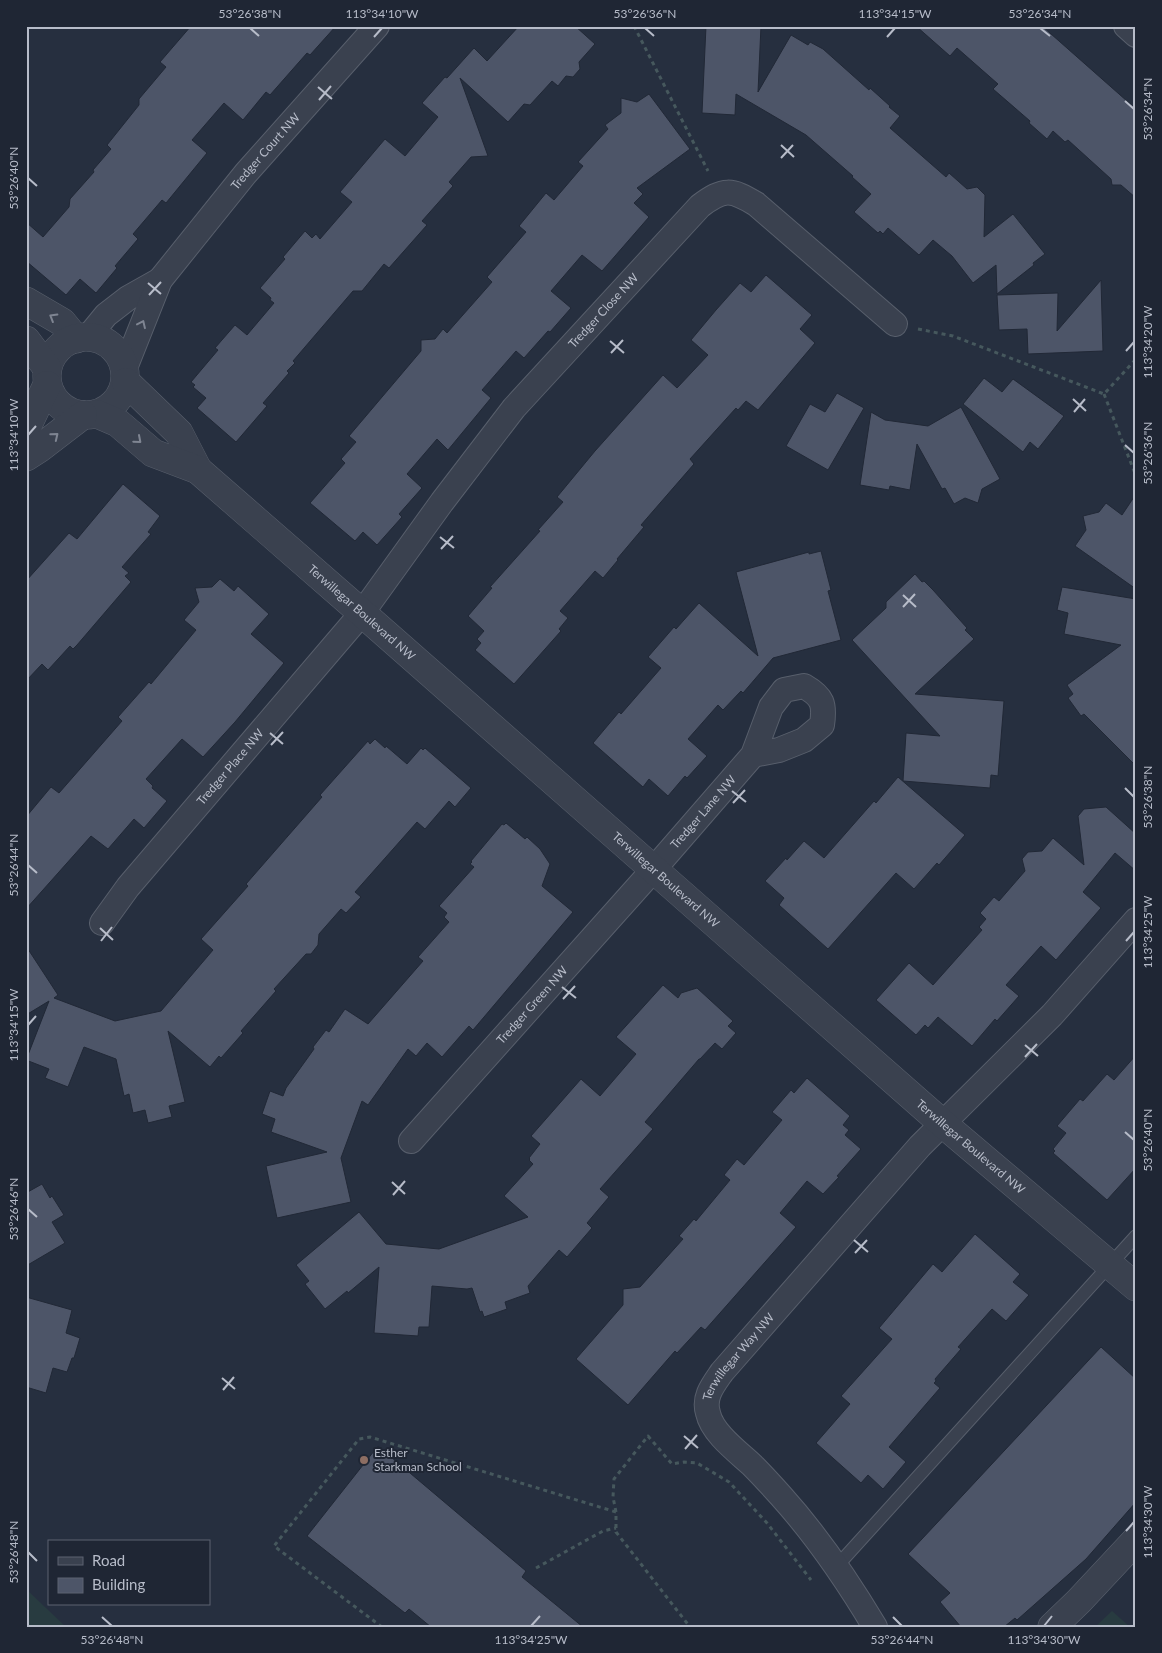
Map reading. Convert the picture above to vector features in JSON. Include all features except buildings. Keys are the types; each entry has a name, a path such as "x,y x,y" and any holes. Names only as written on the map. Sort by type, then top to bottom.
{"street":[{"name":"Tredger Court NW","path":"125,375 160,280 246,173 377,26"},
{"path":"1126,26 1136,35"},
{"path":"720,193 733,192 756,204 895,324"},
{"name":"Tredger Close NW","path":"362,613 442,502 514,408 700,206 720,193"},
{"name":"Tredger Court NW","path":"82,338 106,315 128,298 160,280"},
{"path":"26,301 62,322 82,338"},
{"path":"26,429 47,377 52,356 63,343 82,338 96,338 111,346 120,355 125,375 124,390 117,402 109,408 90,415 26,457"},
{"path":"26,340 47,377 57,403 67,411 90,415"},
{"name":"Terwillegar Boulevard NW","path":"125,375 179,433 198,470"},
{"name":"Terwillegar Boulevard NW","path":"90,415 118,423 153,453 198,470 942,1123 1136,1287"},
{"name":"Tredger Place NW","path":"102,923 128,887 362,613"},
{"name":"Tredger Lane NW","path":"654,869 752,755"},
{"name":"Tredger Green NW","path":"411,1141 654,869"},
{"name":"Terwillegar Way NW","path":"875,1627 837,1566 781,1496 722,1436 708,1416 706,1400 712,1386 722,1372 920,1146 1052,1015 1136,920"},
{"path":"1052,1627 1079,1602 1136,1540"}],"lane":[{"path":"837,1566 1136,1236"}],"path":[{"path":"634,26 720,193"},
{"path":"895,324 953,336 1104,394 1136,476"},
{"path":"1104,394 1136,359"},
{"path":"690,1627 616,1532 616,1512 613,1497 614,1479 648,1436 672,1464 684,1462 697,1464 729,1482 767,1523 816,1587"},
{"path":"382,1627 274,1546 359,1439 370,1437 616,1512"},
{"path":"536,1568 603,1531 616,1528"}],"green space":[{"path":"26,1589 66,1627 26,1627"},
{"path":"1112,1611 1130,1627 1095,1627"}],"place":[{"name":"Esther Starkman School","path":"364,1460"}]}
